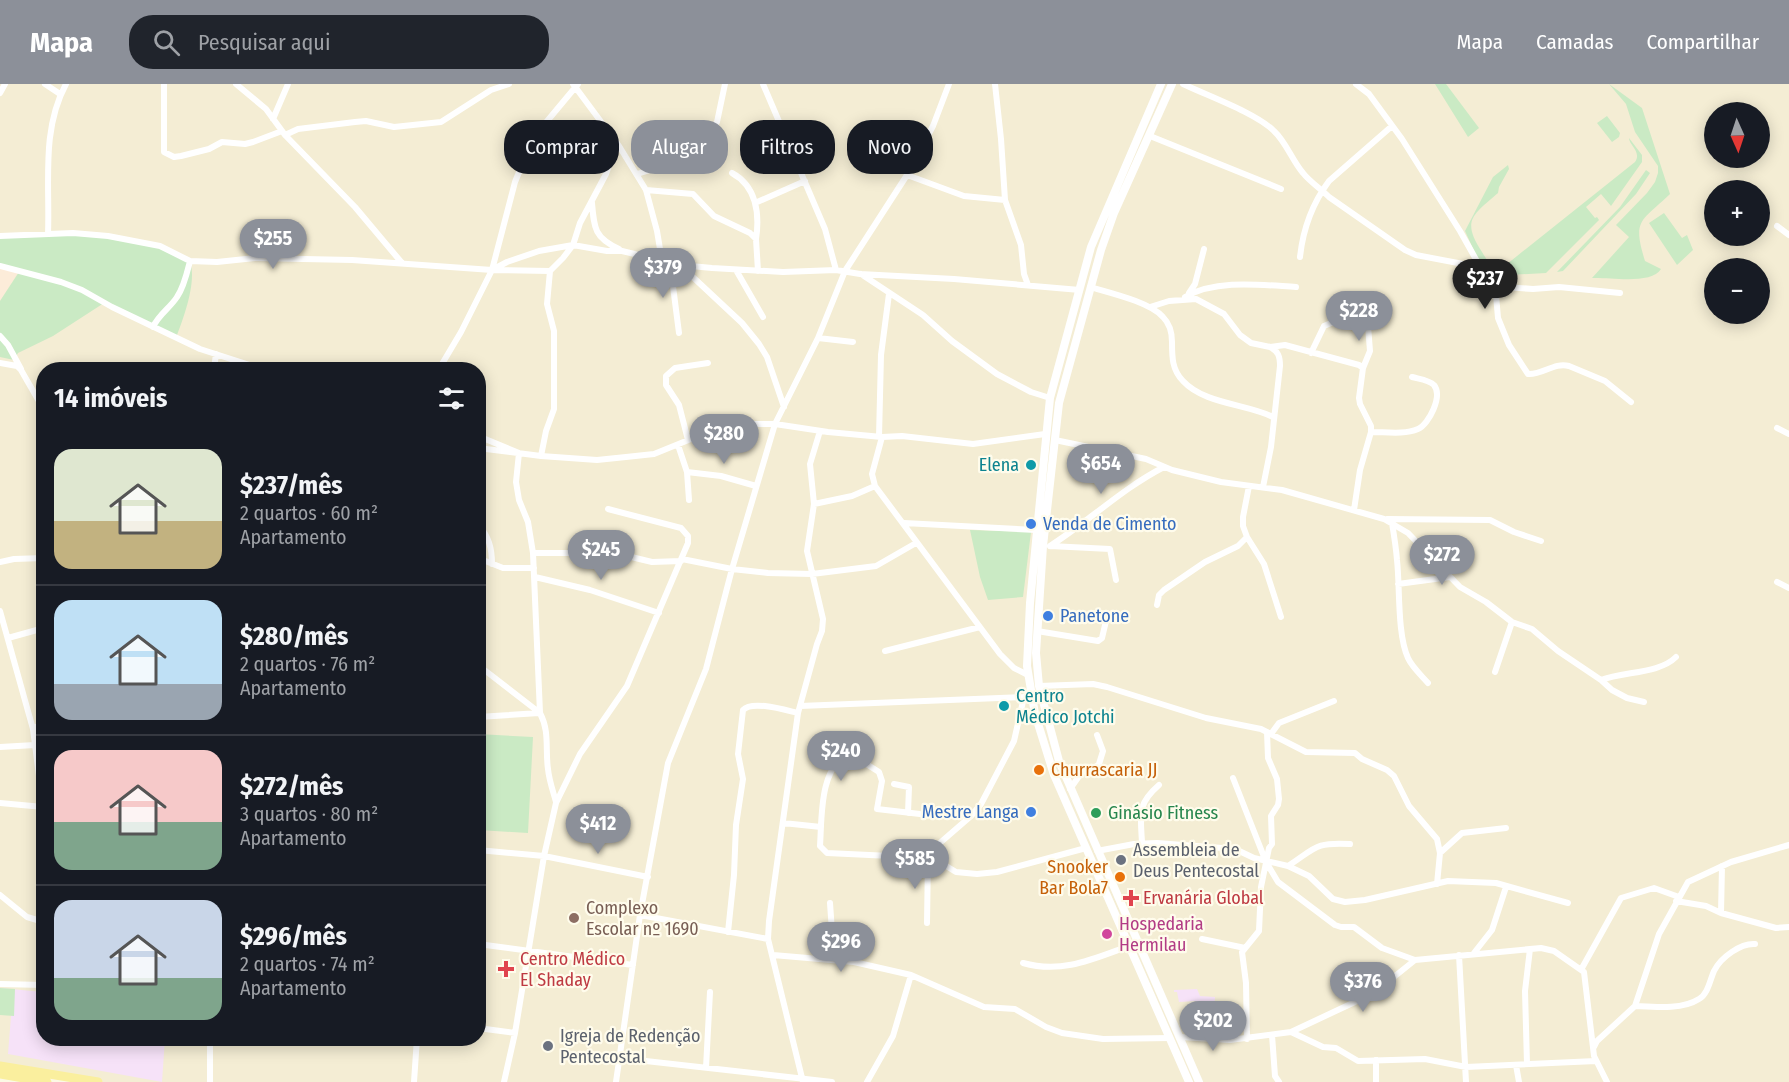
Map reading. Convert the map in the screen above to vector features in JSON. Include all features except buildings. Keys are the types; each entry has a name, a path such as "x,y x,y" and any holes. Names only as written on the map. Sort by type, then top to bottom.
{"main road":[{"path":"0,1066 98,1082"},
{"path":"0,1074 47,1082"}],"street":[{"path":"0,93 5,84"},
{"path":"45,84 60,94"},
{"path":"48,234 48,155 54,115 60,94 66,84"},
{"path":"164,84 164,152 167,155 181,156 222,142 245,144 298,129 366,121 394,127 441,122 491,90 509,84"},
{"path":"236,84 266,109 283,133 361,214 402,263"},
{"path":"273,119 288,84"},
{"path":"717,120 725,84"},
{"path":"763,84 825,229 836,270"},
{"path":"616,1082 640,915 668,763 706,669 732,569 775,424 818,338 845,271 907,175 933,126 949,84"},
{"path":"995,84 1005,200 1021,245 1024,274 1028,285"},
{"path":"927,923 928,858 941,842 971,816 981,804 1014,741 1028,697 1028,632 1050,398 1091,247 1161,84"},
{"path":"1172,84 1114,213 1090,287 1059,403 1036,653 1039,686 1053,744 1070,789 1200,1082"},
{"path":"1184,84 1262,121 1275,132 1303,173 1323,189 1329,198 1405,250 1416,255 1479,267"},
{"path":"1356,84 1369,94 1392,126 1460,231 1496,295 1498,318 1509,345 1528,374 1536,374 1563,364 1605,381 1631,402"},
{"path":"443,362 492,270 515,182 533,138 575,85 600,120"},
{"path":"1300,257 1305,226 1323,189 1329,181 1392,126"},
{"path":"1149,136 1281,189"},
{"path":"619,146 631,165"},
{"path":"732,173 746,183 755,203 758,223 756,238 758,271"},
{"path":"541,456 546,431 554,409 554,331 547,304 550,271 573,245 584,213 592,203 606,174"},
{"path":"637,174 646,190 662,261"},
{"path":"907,175 974,199 1005,200"},
{"path":"755,203 805,181"},
{"path":"646,190 693,194 714,216 756,238"},
{"path":"592,203 593,222 603,242 622,251"},
{"path":"1777,226 1789,235"},
{"path":"0,236 73,233 108,236 160,246 190,261 217,262 255,258 352,260 492,270 550,271"},
{"path":"492,270 507,262 539,252 573,245 644,254 680,265 736,270 783,272 836,270 860,274 1080,290"},
{"path":"1188,294 1195,284 1204,249"},
{"path":"153,327 159,316 177,297 190,261"},
{"path":"670,263 679,333"},
{"path":"680,265 742,323 759,344 767,357 784,407"},
{"path":"0,266 82,290 112,308 200,349 241,362"},
{"path":"736,270 763,317"},
{"path":"860,274 923,315 952,341 997,374 1031,392 1050,398"},
{"path":"1150,308 1204,288 1220,286 1296,287"},
{"path":"1490,286 1533,289 1559,286 1620,293"},
{"path":"1090,287 1150,308 1163,316 1169,325 1172,337 1173,363 1182,381 1201,393 1273,417"},
{"path":"889,294 881,355 880,437 872,474 875,486 1000,654 1014,668 1028,675"},
{"path":"1181,298 1196,299 1207,304 1229,318 1245,340 1276,350 1280,361 1271,447 1263,487"},
{"path":"1311,353 1324,326 1363,309 1371,340 1368,360 1363,369 1360,404 1371,426 1371,432 1360,470 1354,510"},
{"path":"0,336 8,345 36,396"},
{"path":"818,338 853,342"},
{"path":"1270,347 1285,345 1359,365 1363,369"},
{"path":"215,362 216,354"},
{"path":"0,363 17,366 21,370"},
{"path":"688,440 679,405 666,385 666,376 675,368 708,363"},
{"path":"1371,432 1404,432 1426,424 1432,415 1437,395 1436,388 1432,383 1413,376"},
{"path":"486,449 597,460 626,458 654,454 713,430 751,424 775,424 820,431 880,437 902,436 973,444 1045,434"},
{"path":"1777,428 1789,434"},
{"path":"803,1080 768,939 799,709 822,631 823,619 807,543 814,515 810,464 820,431"},
{"path":"486,439 519,453"},
{"path":"1055,440 1146,459 1164,467 1221,482 1282,490 1384,519 1408,533 1460,587 1486,602 1512,622 1532,628 1558,651 1601,680 1611,690 1627,698 1644,702"},
{"path":"678,445 687,472 688,500"},
{"path":"519,453 516,482 519,500 528,522 535,577 540,713"},
{"path":"1047,546 1076,530 1148,475 1164,467"},
{"path":"687,472 721,476 756,486"},
{"path":"814,504 844,498 875,486"},
{"path":"1249,486 1243,517 1247,537 1264,564 1281,617"},
{"path":"504,1082 515,1033 544,856 556,802 580,754 627,686 681,560 688,536 681,528 608,509"},
{"path":"1384,519 1490,520 1514,532 1541,541"},
{"path":"904,523 1036,530"},
{"path":"1392,523 1398,560 1402,632 1407,656 1428,683"},
{"path":"486,534 490,544 492,564"},
{"path":"1157,605 1159,595 1164,590 1204,562 1238,546 1247,537"},
{"path":"533,553 623,555 652,562 681,560 768,573 812,574 876,567 916,543"},
{"path":"1418,544 1467,554"},
{"path":"1047,546 1110,549 1116,580"},
{"path":"0,562 36,558"},
{"path":"486,561 502,568 534,568"},
{"path":"535,577 590,590 659,613"},
{"path":"1398,584 1450,577"},
{"path":"1777,582 1789,588"},
{"path":"0,611 33,729 36,753"},
{"path":"1037,631 1098,641 1102,638 1106,621"},
{"path":"1495,672 1512,622"},
{"path":"885,651 980,627"},
{"path":"8,638 36,630"},
{"path":"1601,680 1617,674 1647,670 1676,657"},
{"path":"486,671 540,713 545,721 548,736 548,770 556,802"},
{"path":"1039,686 1086,684 1107,687 1206,718 1269,733 1306,752 1355,753 1362,759 1391,773 1409,806 1437,839 1440,853 1437,884"},
{"path":"728,932 742,779 738,754 743,710 747,706 799,709 1028,697"},
{"path":"1028,697 1051,765 1189,1082"},
{"path":"1247,1039 1242,953 1259,931 1261,887 1272,844 1271,816 1280,799 1277,779 1268,758 1269,733 1279,723 1334,701"},
{"path":"486,716 540,713"},
{"path":"1070,789 1082,772 1100,764 1103,751 1097,735"},
{"path":"0,747 35,745"},
{"path":"971,816 876,810 882,777 879,772 849,753 838,760 825,790 820,846 828,853 928,858 956,872 977,874 997,872 1086,848"},
{"path":"1233,778 1266,862 1282,886 1335,925 1354,927 1382,948 1415,960 1474,953 1548,949 1582,968 1596,1061 1607,1082"},
{"path":"894,784 909,787 908,813"},
{"path":"1142,844 1143,803 1146,796 1159,784"},
{"path":"0,803 36,806"},
{"path":"783,823 821,827"},
{"path":"1440,853 1462,833 1506,828"},
{"path":"1288,866 1315,846 1328,843 1350,844"},
{"path":"1097,851 1142,844 1196,844 1235,849 1266,862 1288,866 1309,876 1333,899 1340,901 1365,900 1459,881 1496,883 1568,903"},
{"path":"1594,1047 1635,1006 1659,934 1677,899 1689,882 1722,866 1789,844"},
{"path":"486,851 544,856 648,877"},
{"path":"1721,913 1722,866"},
{"path":"1474,953 1491,930 1506,887"},
{"path":"1582,968 1621,898 1654,888 1677,899 1706,906 1721,913 1776,928 1789,927"},
{"path":"0,895 27,918 36,920"},
{"path":"830,903 834,960"},
{"path":"640,915 768,939"},
{"path":"1202,939 1245,948"},
{"path":"1635,1006 1689,1004 1700,999 1716,968 1742,945 1755,944"},
{"path":"486,945 633,965"},
{"path":"1023,963 1063,968 1129,946"},
{"path":"1527,1064 1525,991 1530,949"},
{"path":"773,955 854,962 911,975 984,1007 1015,1009 1046,1027 1062,1033 1092,1038 1170,1038"},
{"path":"1459,955 1466,1082"},
{"path":"1180,1037 1205,1040 1247,1039 1291,1032 1374,993 1415,960"},
{"path":"867,1082 893,1036 911,975"},
{"path":"0,984 36,985"},
{"path":"706,1068 710,992"},
{"path":"486,1029 515,1033"},
{"path":"1291,1032 1323,1047 1336,1048 1362,1062 1425,1059 1466,1067 1596,1061"},
{"path":"1272,1035 1275,1076 1279,1082"},
{"path":"210,1046 210,1082"},
{"path":"414,1082 416,1046"},
{"path":"619,1058 831,1082"},
{"path":"1376,1060 1376,1082"},
{"path":"1516,1065 1519,1082"}],"shaded area":[{"path":"0,84 1789,84 1789,1082 98,1082 0,1066"},
{"path":"0,266 19,271 0,301"},
{"path":"0,988 36,991 36,1046 164,1046 162,1082 8,1054 11,1016"},
{"path":"1197,989 1200,996 1215,997 1214,1011 1197,1008 1196,1001 1179,1002 1177,992 1174,992 1174,990"}],"green space":[{"path":"1435,84 1446,84 1479,128 1468,137"},
{"path":"1609,84 1642,108 1670,194 1642,222 1639,237 1645,261 1661,269 1656,274 1640,279 1592,278 1629,237 1616,225 1647,193 1658,173 1658,166 1635,132 1626,104"},
{"path":"1607,116 1620,133 1619,137 1612,142 1597,123"},
{"path":"1629,138 1642,155 1642,162 1611,206 1601,194 1586,207 1599,220 1546,273 1509,275 1502,268 1635,162 1637,155"},
{"path":"1508,165 1509,169 1498,193 1476,213 1471,225 1482,252 1503,279 1500,283 1482,268 1465,231 1493,177"},
{"path":"1646,170 1650,173 1636,194 1563,271 1557,272 1620,207"},
{"path":"1664,213 1682,238 1687,235 1693,250 1677,265 1649,223"},
{"path":"73,233 160,246 190,261 191,289 176,338 104,303 53,336 18,353 14,360 0,357 0,301 19,272 0,266 0,236"},
{"path":"970,530 1031,532 1023,597 988,600 980,577"},
{"path":"486,734 533,737 528,833 486,830"},
{"path":"0,988 15,989 14,1016 0,1015"}],"place":[{"name":"Elena","path":"1031,465"},
{"name":"Venda de Cimento","path":"1031,524"},
{"name":"Panetone","path":"1048,616"},
{"name":"Centro Médico Jotchi","path":"1004,706"},
{"name":"Churrascaria JJ","path":"1039,770"},
{"name":"Mestre Langa","path":"1031,812"},
{"name":"Ginásio Fitness","path":"1096,813"},
{"name":"Assembleia de Deus Pentecostal","path":"1121,860"},
{"name":"Snooker Bar Bola7","path":"1120,877"},
{"name":"Ervanária Global","path":"1131,898"},
{"name":"Complexo Escolar nº 1690","path":"574,918"},
{"name":"Hospedaria Hermilau","path":"1107,934"},
{"name":"Centro Médico El Shaday","path":"506,969"},
{"name":"Igreja de Redenção Pentecostal","path":"548,1046"}]}
